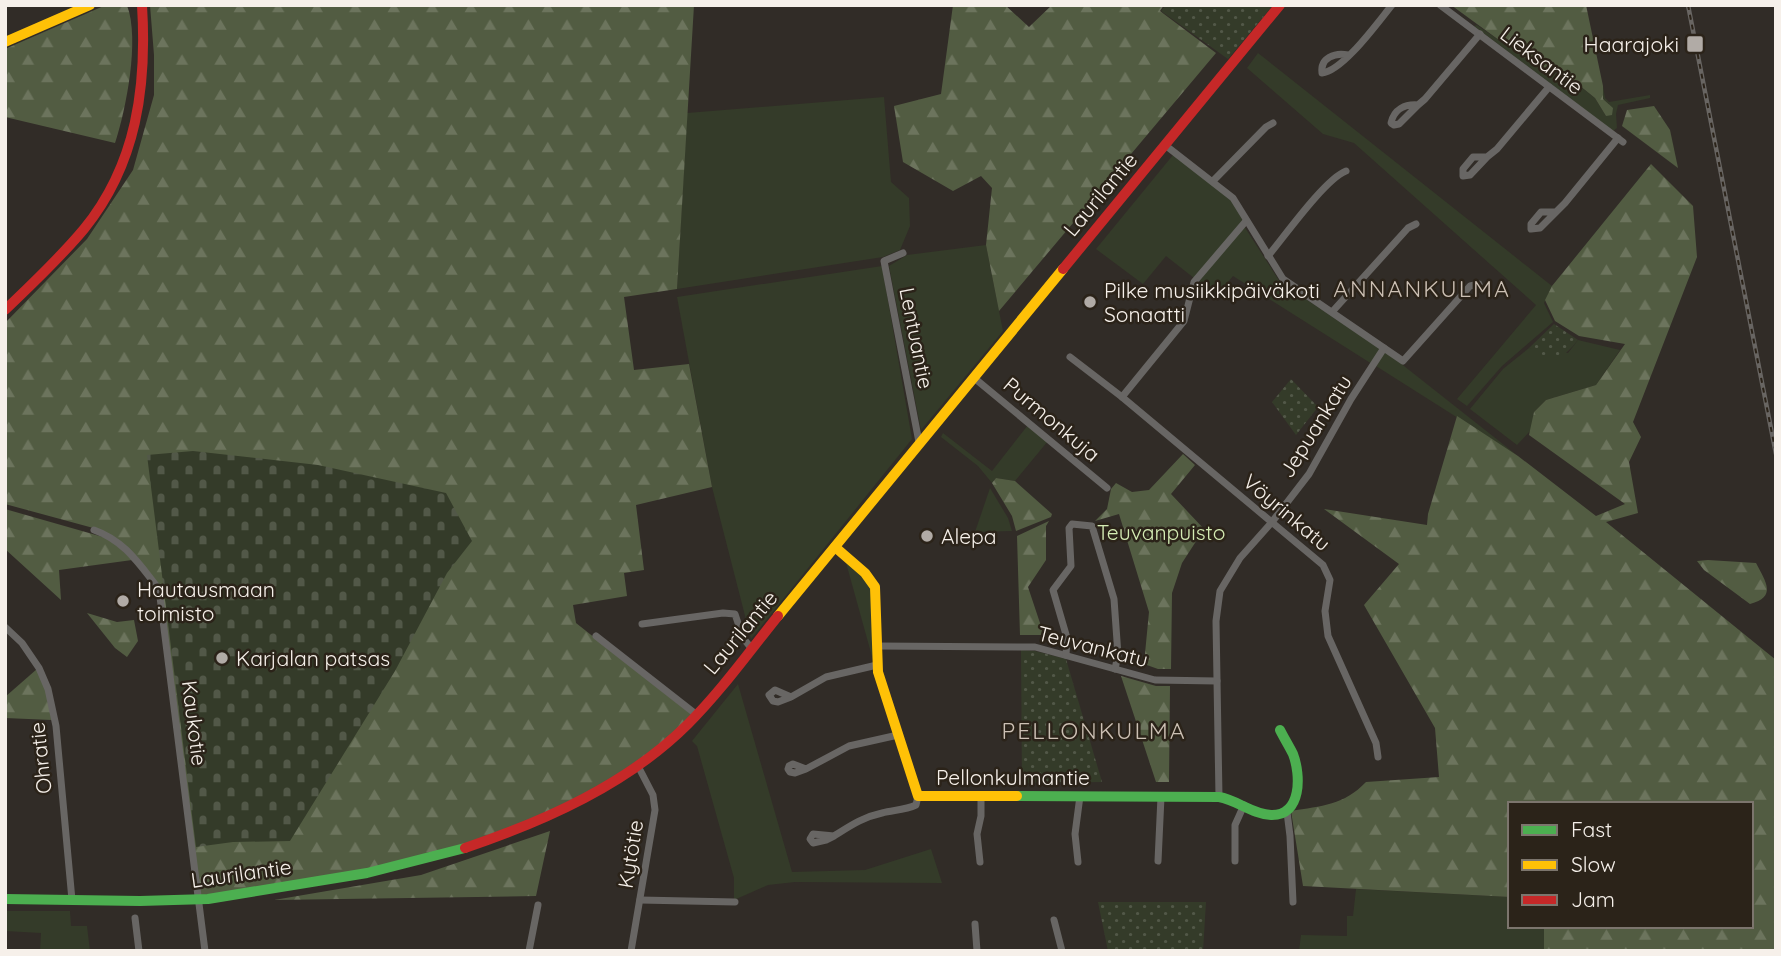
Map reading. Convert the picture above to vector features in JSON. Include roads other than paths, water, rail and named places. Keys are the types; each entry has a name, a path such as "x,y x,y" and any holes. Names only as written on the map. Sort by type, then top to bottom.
{"street":[{"path":"5,42 90,5"},
{"path":"5,310 78,236 107,197 123,163 135,134 143,88 145,33 142,5"},
{"name":"Laurilantie","path":"5,899 199,900 347,878 446,856 523,828 577,804 638,766 676,736 752,649 1280,5"},
{"path":"1348,55 1392,5"},
{"name":"Lieksantie","path":"1440,5 1620,140 1556,212"},
{"path":"1418,105 1434,90 1480,34"},
{"path":"1487,157 1497,149 1549,86"},
{"path":"1213,181 1273,122"},
{"path":"1165,145 1233,198 1283,279 1403,361 1471,286 1479,284"},
{"path":"1268,256 1321,194 1346,171"},
{"path":"1122,397 1184,321 1194,282 1246,221"},
{"path":"1332,312 1408,228 1416,224"},
{"name":"Lentuantie","path":"903,253 884,261 919,442"},
{"name":"Jepuankatu","path":"1219,797 1216,621 1220,591 1240,558 1272,523 1309,474 1351,399 1384,348"},
{"name":"Vöyrinkatu","path":"1070,357 1122,397 1323,565 1330,580 1325,611 1328,636 1376,743 1378,757"},
{"name":"Purmonkuja","path":"973,377 1107,488"},
{"path":"1066,655 1067,638 1053,590 1071,566 1069,528 1072,524 1092,526 1114,599 1118,655 1115,669"},
{"name":"Kaukotie","path":"94,530 112,537 135,559 159,589 205,951"},
{"name":"Pellonkulmantie","path":"835,547 865,573 875,587 878,672 918,796 1219,797 1232,798 1260,813 1273,815 1287,812"},
{"path":"642,624 723,613 735,614 743,638 752,649"},
{"name":"Ohratie","path":"5,627 22,643 39,668 48,689 56,726 72,900"},
{"path":"596,636 696,715"},
{"name":"Teuvankatu","path":"877,646 1035,647 1155,680 1217,681"},
{"path":"791,697 826,677 877,664"},
{"path":"1280,730 1293,755 1299,780 1293,806 1287,812 1293,902"},
{"path":"806,769 849,746 898,735"},
{"name":"Kytötie","path":"631,951 655,803 638,766"},
{"path":"834,836 855,821 916,804 918,796"},
{"path":"980,863 977,834 981,796"},
{"path":"1078,862 1075,834 1080,796"},
{"path":"1158,861 1161,797"},
{"path":"1235,861 1235,825 1244,805"},
{"path":"640,900 735,902"},
{"path":"528,951 538,905"},
{"path":"135,918 139,951"},
{"path":"1054,920 1062,951"},
{"path":"975,924 977,951"}],"railway":[{"path":"1688,5 1776,454"}],"place":[{"name":"Haarajoki","path":"1695,44"},
{"name":"Pilke musiikkipäiväkoti Sonaatti","path":"1090,302"},
{"name":"Alepa","path":"927,536"},
{"name":"Hautausmaan toimisto","path":"123,601"},
{"name":"Karjalan patsas","path":"222,658"}],"district":[{"name":"ANNANKULMA","path":"1422,288"},
{"name":"PELLONKULMA","path":"1094,730"}],"park label":[{"name":"Teuvanpuisto","path":"1161,532"}]}
